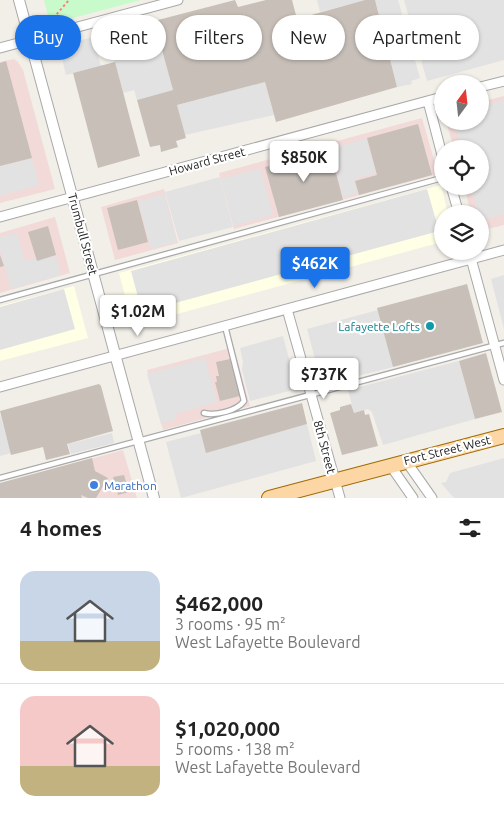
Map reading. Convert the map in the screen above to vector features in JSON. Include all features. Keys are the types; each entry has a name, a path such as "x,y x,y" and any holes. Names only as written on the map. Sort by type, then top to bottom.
{"main road":[{"name":"Fort Street West","path":"269,498 504,436"}],"street":[{"name":"Trumbull Street","path":"19,0 23,15"},
{"path":"81,26 178,0"},
{"path":"0,48 15,44"},
{"name":"Trumbull Street","path":"36,60 154,498"},
{"path":"489,84 504,80"},
{"name":"Howard Street","path":"0,218 434,99"},
{"path":"428,101 438,140"},
{"path":"489,252 504,250"},
{"path":"0,387 287,309 453,260"},
{"path":"472,260 499,345 504,380"},
{"name":"8th Street","path":"287,309 340,498"},
{"path":"406,461 432,498"},
{"path":"390,465 413,498"}],"lane":[{"path":"0,300 434,180"},
{"path":"204,412 210,414 238,407 244,401 225,326"},
{"path":"0,478 499,345"}],"path":[{"path":"56,15 69,0"}],"shaded area":[{"path":"317,0 365,0 320,12"},
{"path":"375,0 398,0 402,15 379,15"},
{"path":"404,0 504,0 504,60 449,75 434,75 434,79 427,81 421,60 479,60 479,15 408,15"},
{"path":"91,38 91,60 99,60 101,66 66,75 62,60 81,60 81,40"},
{"path":"14,59 23,70 55,189 0,203 0,62"},
{"path":"114,60 165,60 173,90 137,100 134,90 123,93"},
{"path":"390,60 415,60 420,78 411,81 412,84 397,87"},
{"path":"265,82 274,115 185,135 177,105"},
{"path":"504,96 504,225 489,229 489,205 469,205 466,195 489,195 489,140 451,140 449,130 489,130 489,100"},
{"path":"504,100 504,214 489,218 489,205 476,205 473,195 489,195 489,140 459,140 456,130 489,130 489,104"},
{"path":"422,118 434,160 434,175 234,229 219,173"},
{"path":"366,138 376,173 354,179 358,193 343,198 331,149"},
{"path":"32,158 39,185 0,196 0,166"},
{"path":"260,168 273,215 234,226 221,179"},
{"path":"220,177 233,227 179,241 165,192"},
{"path":"434,187 434,195 443,195 446,205 434,205 434,244 133,326 119,273"},
{"path":"164,189 178,243 115,260 101,207"},
{"path":"427,189 434,214 434,232 142,312 131,271"},
{"path":"164,194 177,242 151,249 138,201"},
{"path":"55,217 70,273 0,293 0,233"},
{"path":"17,233 25,261 56,256 61,275 11,289 0,249 0,237"},
{"path":"504,275 504,329 491,279"},
{"path":"74,286 88,338 0,361 0,306"},
{"path":"64,289 75,329 0,350 0,307"},
{"path":"378,310 393,367 322,385 307,329"},
{"path":"283,336 297,389 250,401 242,370 243,362 240,348"},
{"path":"234,347 250,406 163,430 147,370"},
{"path":"205,358 217,402 175,414 176,419 161,424 147,374"},
{"path":"459,361 475,419 383,445 372,412 368,409 354,413 348,390"},
{"path":"0,414 11,453 0,456"},
{"path":"307,424 316,461 181,498 166,442 201,433 207,452"},
{"path":"112,433 114,443 71,454 68,444"},
{"path":"123,450 137,498 82,498 73,464"},
{"path":"504,458 504,498 454,498 441,483 446,482 450,473"}],"green space":[{"path":"44,0 141,0 81,16 48,15"}],"building":[{"path":"235,0 238,7 266,0 292,0 296,15 272,15 272,60 345,60 345,15 311,15 365,0 375,0 379,15 355,15 355,60 390,60 397,87 276,122 265,82 177,105 186,138 176,141 178,147 161,152 160,145 150,147 137,100 173,90 165,60 166,18 176,15 176,60 262,60 262,15 177,15"},
{"path":"6,61 32,158 0,166 0,63"},
{"path":"115,62 140,156 98,168 73,73"},
{"path":"418,124 432,175 359,195 355,181 377,175 367,138"},
{"path":"330,150 343,200 279,217 265,167"},
{"path":"137,200 148,242 118,250 107,208"},
{"path":"48,226 56,255 37,261 28,232"},
{"path":"0,255 4,266 0,267"},
{"name":"Lafayette Lofts","path":"467,284 483,343 393,367 377,308"},
{"path":"486,353 502,412 475,419 459,361"},
{"path":"230,359 240,396 220,401 215,382 217,382 216,376 219,376 216,362"},
{"path":"99,384 113,431 67,444 70,454 46,460 43,447 11,455 0,411"},
{"path":"302,403 307,424 206,453 200,430"},
{"path":"351,404 354,413 364,410 365,415 369,414 378,446 342,455 330,413 340,410 340,407"},
{"path":"92,458 95,471 108,478 96,498 88,498 81,495 82,498 0,498 0,483"},
{"path":"124,475 129,492 118,495 113,477"}],"place":[{"name":"Lafayette Lofts","path":"430,326"},
{"name":"Marathon","path":"94,485"}]}
